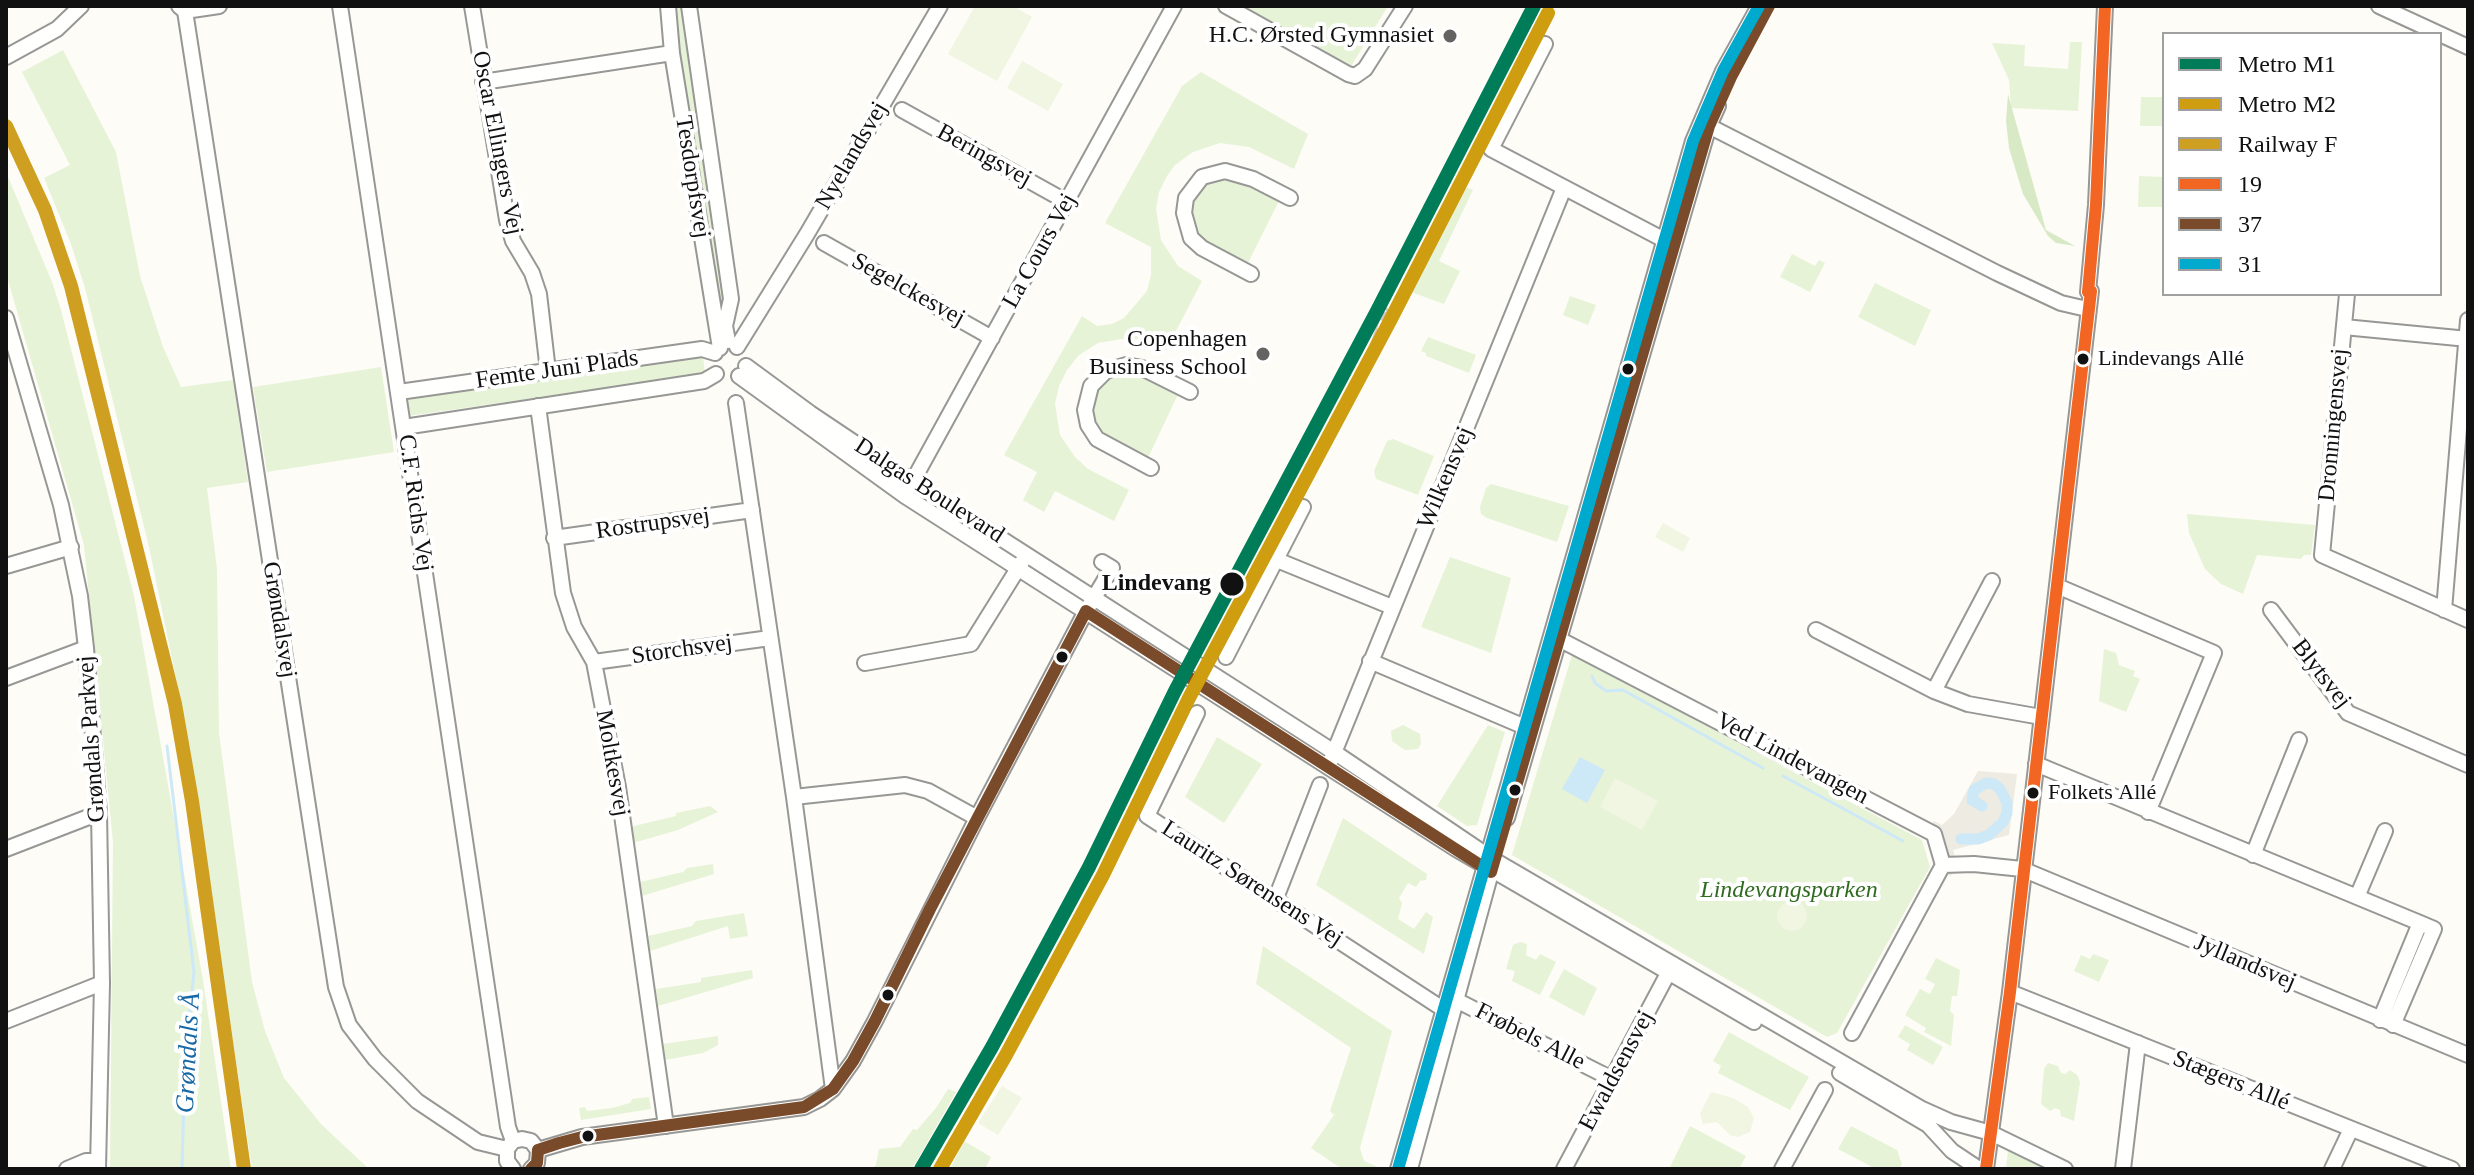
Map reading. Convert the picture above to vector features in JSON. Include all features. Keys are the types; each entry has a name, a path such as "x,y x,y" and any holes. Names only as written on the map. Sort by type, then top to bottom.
{"street":[{"path":"6,57 57,29 81,6"},
{"path":"182,8 219,6"},
{"name":"C.F. Richs Vej","path":"340,6 510,1145 507,1161 513,1169"},
{"name":"Oscar Ellingers Vej","path":"472,6 507,220 513,241 532,273 539,294 548,371"},
{"name":"Tesdorpfsvej","path":"668,6 672,53 733,356"},
{"name":"Tesdorpfsvej","path":"689,6 731,299 725,326 733,356"},
{"name":"Nyelandsvej","path":"733,356 940,6"},
{"name":"La Cours Vej","path":"905,496 1174,6"},
{"path":"1226,6 1355,76 1365,69 1405,6"},
{"path":"1410,1169 1489,863 1704,124 1759,6"},
{"path":"1721,89 1769,6"},
{"path":"1986,1169 2010,992 2091,291 2088,292 2096,205 2105,6"},
{"name":"Grøndalsvej","path":"182,8 336,987 349,1025 375,1059 417,1101 478,1142 510,1145 528,1140 538,1150"},
{"path":"2387,8 2437,32"},
{"path":"2442,34 2468,47"},
{"path":"1545,44 1491,149 1669,243"},
{"path":"483,82 672,53"},
{"name":"Beringsvej","path":"902,110 1067,202"},
{"path":"1704,124 2052,300 2087,309"},
{"path":"1251,274 1202,248 1191,238 1186,226 1186,198 1202,177 1225,171 1245,176 1290,198"},
{"name":"Wilkensvej","path":"1327,768 1564,188"},
{"name":"Segelckesvej","path":"824,243 992,338"},
{"name":"Dronningensvej","path":"2347,296 2322,555 2444,610"},
{"name":"Grøndals Parkvej","path":"6,318 71,547 86,648 99,813 102,983 98,1165"},
{"path":"2468,320 2444,610 2468,620"},
{"path":"2344,327 2467,339"},
{"name":"Femte Juni Plads","path":"399,392 702,349 733,356"},
{"path":"733,356 725,379 716,374 712,364 733,356"},
{"name":"Dalgas Boulevard","path":"733,356 810,413 913,482 1334,752 1489,863"},
{"name":"Dalgas Boulevard","path":"733,356 905,496 1327,768 1671,968 1922,1109 1951,1122 1991,1133 2065,1169"},
{"path":"1151,468 1103,444 1092,432 1085,410 1091,386 1106,371 1126,365 1142,368 1190,392"},
{"name":"Femte Juni Plads","path":"404,427 704,381 716,374"},
{"path":"736,403 833,1089"},
{"name":"Moltkesvej","path":"538,406 563,593 574,627 594,662 618,787 666,1126"},
{"path":"1226,657 1303,507"},
{"name":"Rostrupsvej","path":"554,538 752,510"},
{"path":"6,566 71,547"},
{"path":"865,663 971,644 1027,554"},
{"path":"1277,560 1392,607"},
{"path":"531,1169 537,1163 538,1150 582,1137 804,1107 833,1089 875,1021 977,818 1086,611 1112,568 1102,562"},
{"path":"1934,691 1992,581"},
{"path":"2057,586 2214,653 2148,812"},
{"name":"Blytsvej","path":"2271,610 2348,713 2468,765"},
{"path":"1816,630 1934,691 1968,704 2041,717"},
{"name":"Ved Lindevangen","path":"1556,637 1934,834 1943,865"},
{"name":"Storchsvej","path":"594,662 770,638"},
{"path":"6,678 86,648"},
{"path":"1370,661 1529,728"},
{"name":"Lauritz Sørensens Vej","path":"1197,713 1147,816 1451,1006"},
{"path":"2253,855 2299,740"},
{"path":"2036,764 2420,923 2387,1023"},
{"path":"794,797 905,785 928,791 977,818"},
{"path":"1276,898 1320,785"},
{"path":"6,849 99,813"},
{"path":"2357,897 2385,831"},
{"path":"1852,1033 1943,865 1974,864 2022,869"},
{"name":"Jyllandsvej","path":"2022,869 2468,1055"},
{"name":"Dalgas Boulevard","path":"1671,968 1928,1125 1952,1151 1979,1169"},
{"name":"Ewaldsensvej","path":"1564,1169 1671,968"},
{"path":"6,1021 102,983"},
{"name":"Stægers Allé","path":"2010,992 2452,1169"},
{"path":"1398,1169 1451,1006"},
{"name":"Frøbels Alle","path":"1451,1006 1612,1079"},
{"path":"2123,1169 2138,1043"},
{"path":"1786,1167 1825,1090"},
{"path":"2332,1169 2351,1129"},
{"path":"67,1169 86,1161 98,1165"}],"green space":[{"path":"673,6 684,6 726,294 724,312 717,312"},
{"path":"975,6 1013,6 1032,17 997,81 948,54"},
{"path":"1237,6 1388,6 1350,68"},
{"path":"2070,42 2082,42 2078,111 2011,108 2009,80 1992,43 2025,45 2024,66 2068,69"},
{"path":"63,50 116,152 140,276 163,347 181,387 233,380 248,482 207,488 217,569 219,733 252,982 265,1031 284,1078 321,1124 369,1169 252,1169 185,722 149,547 85,288 44,178 70,165 22,72"},
{"path":"1022,61 1063,84 1048,111 1007,88"},
{"path":"1201,72 1308,134 1294,169 1249,147 1220,143 1193,152 1175,165 1167,176 1159,192 1156,209 1161,240 1178,266 1202,281 1166,350 1145,340 1128,338 1098,343 1079,355 1067,370 1055,404 1060,435 1075,457 1088,469 1129,490 1114,521 1055,491 1044,512 1023,500 1037,472 1004,455 1082,316 1097,326 1112,324 1124,318 1147,291 1151,275 1151,247 1105,223 1182,86"},
{"path":"2008,94 2046,230 2075,246 2056,243 2048,236 2023,194 2009,148 2006,121"},
{"path":"2141,97 2162,97 2162,126 2140,126"},
{"path":"6,172 61,310 134,596 203,980 231,1169 110,1169 113,842 84,545 6,273"},
{"path":"2139,176 2162,177 2162,207 2138,207"},
{"path":"1216,177 1236,177 1280,199 1247,265 1196,235 1190,212 1192,200 1205,181"},
{"path":"1463,186 1473,190 1439,261 1460,271 1444,304 1408,291"},
{"path":"1792,254 1815,266 1819,260 1825,263 1810,292 1780,277"},
{"path":"1875,283 1931,310 1915,346 1858,317"},
{"path":"1570,296 1596,305 1588,325 1563,315"},
{"path":"1428,337 1476,355 1469,373 1426,356 1421,351"},
{"path":"703,355 705,374 408,416 405,397"},
{"path":"381,367 394,452 267,472 253,387"},
{"path":"1131,370 1179,392 1147,460 1104,438 1089,415 1100,378"},
{"path":"1393,439 1434,456 1418,495 1376,479 1374,471 1387,441"},
{"path":"1491,484 1569,506 1557,542 1481,514 1486,488"},
{"path":"2187,514 2315,525 2311,555 2304,555 2301,559 2257,555 2243,594 2221,584 2205,569 2189,533"},
{"path":"1663,523 1690,538 1683,552 1655,537"},
{"path":"1450,557 1511,578 1491,653 1421,627"},
{"path":"2104,649 2116,653 2119,665 2135,671 2133,676 2140,679 2126,712 2099,701"},
{"name":"Lindevangsparken","path":"1572,655 1922,840 1930,867 1837,1033 1827,1037 1512,855"},
{"path":"1403,725 1420,734 1418,749 1405,750 1392,741 1391,731"},
{"path":"1488,725 1505,732 1477,825 1467,826 1437,806"},
{"path":"1217,737 1262,764 1224,823 1185,797"},
{"path":"1615,778 1658,801 1642,830 1600,807"},
{"path":"710,806 718,812 678,830 633,843 630,827"},
{"path":"1343,818 1427,874 1426,880 1420,881 1416,887 1408,883 1399,898 1402,903 1398,919 1414,929 1426,912 1433,917 1424,954 1316,885"},
{"path":"713,864 714,874 642,896 640,882"},
{"path":"1792,901 1798,902 1806,910 1806,922 1798,930 1792,931 1786,930 1778,922 1777,916 1778,910 1786,902"},
{"path":"744,913 748,936 730,939 728,926 650,951 648,936 692,926 696,921"},
{"path":"1520,942 1527,944 1526,955 1536,960 1540,954 1556,962 1540,995 1512,981 1515,971 1506,969 1513,945"},
{"path":"1263,946 1392,1031 1360,1148 1364,1161 1382,1169 1342,1169 1311,1148 1334,1115 1330,1111 1351,1048 1256,984"},
{"path":"2093,954 2109,960 2099,982 2074,971 2081,955 2090,959"},
{"path":"1936,958 1960,970 1957,996 1952,996 1950,1011 1954,1015 1951,1046 1924,1032 1926,1028 1905,1015 1920,989 1930,994 1935,984 1925,979"},
{"path":"1564,969 1597,988 1584,1016 1549,997"},
{"path":"752,970 753,978 658,1006 656,989"},
{"path":"1905,1025 1943,1047 1933,1065 1907,1050 1910,1044 1898,1037"},
{"path":"1729,1032 1809,1077 1790,1110 1718,1073 1721,1066 1713,1061"},
{"path":"718,1036 718,1045 703,1053 665,1060 663,1044"},
{"path":"2048,1063 2058,1066 2061,1073 2070,1070 2077,1075 2080,1082 2074,1121 2061,1116 2060,1110 2055,1108 2050,1111 2041,1104 2044,1069"},
{"path":"1002,1086 1022,1098 998,1135 978,1123"},
{"path":"948,1089 956,1092 912,1169 871,1169 876,1165 879,1149 900,1147 913,1129 917,1130 936,1108"},
{"path":"1711,1092 1733,1098 1748,1107 1754,1118 1750,1132 1738,1137 1730,1135 1717,1122 1703,1124 1700,1114"},
{"path":"649,1097 651,1109 581,1120 579,1108 585,1107 587,1111 612,1108 630,1103 632,1099"},
{"path":"1690,1126 1746,1156 1739,1169 1669,1169"},
{"path":"1851,1126 1897,1150 1902,1164 1899,1169 1876,1169 1838,1149"},
{"path":"964,1141 991,1157 985,1169 950,1169"},
{"path":"2008,1150 2014,1151 2051,1169 2006,1169"}],"shaded area":[{"path":"1978,771 2017,774 2009,835 1953,850 1958,867 1951,876 1933,867 1935,856 1926,836 1934,821 1942,825 1954,814"}],"water":[{"path":"1580,757 1605,770 1587,803 1562,789"}],"waterway":[{"path":"1592,676 1595,683 1606,691 1623,690 1763,768"},
{"name":"Grøndals Å","path":"167,746 194,972 185,1058 182,1169"},
{"path":"1783,776 1903,841"},
{"path":"1961,839 1978,839 1989,835 2003,822 2007,803 1994,784 1986,783 1974,790 1972,800 1982,806"}],"railway":[{"path":"1303,492 1354,392 1385,310"}],"metro line":[{"name":"M1","path":"921,1169 992,1047 1089,867 1175,691 1377,311 1534,6"},
{"name":"M2","path":"940,1169 1006,1055 1103,875 1189,698 1391,319 1548,13"}],"rail line":[{"name":"F","path":"6,126 45,210 71,286 175,704 192,801 244,1169"}],"transit line":[{"name":"31","path":"1398,1169 1693,141 1723,71 1759,6"},
{"name":"37","path":"531,1169 537,1163 538,1150 559,1143 582,1137 804,1107 833,1089 875,1021 1086,611 1491,872 1709,126 1769,6"},
{"name":"19","path":"1986,1169 2010,992 2091,291 2088,292 2096,205 2105,6"}],"place":[{"name":"H.C. Ørsted Gymnasiet","path":"1450,36"},
{"name":"Copenhagen Business School","path":"1263,354"},
{"name":"Lindevangs Allé","path":"2083,359"},
{"name":"Lindevang","path":"1232,584"},
{"name":"Folkets Allé","path":"2033,793"}]}
